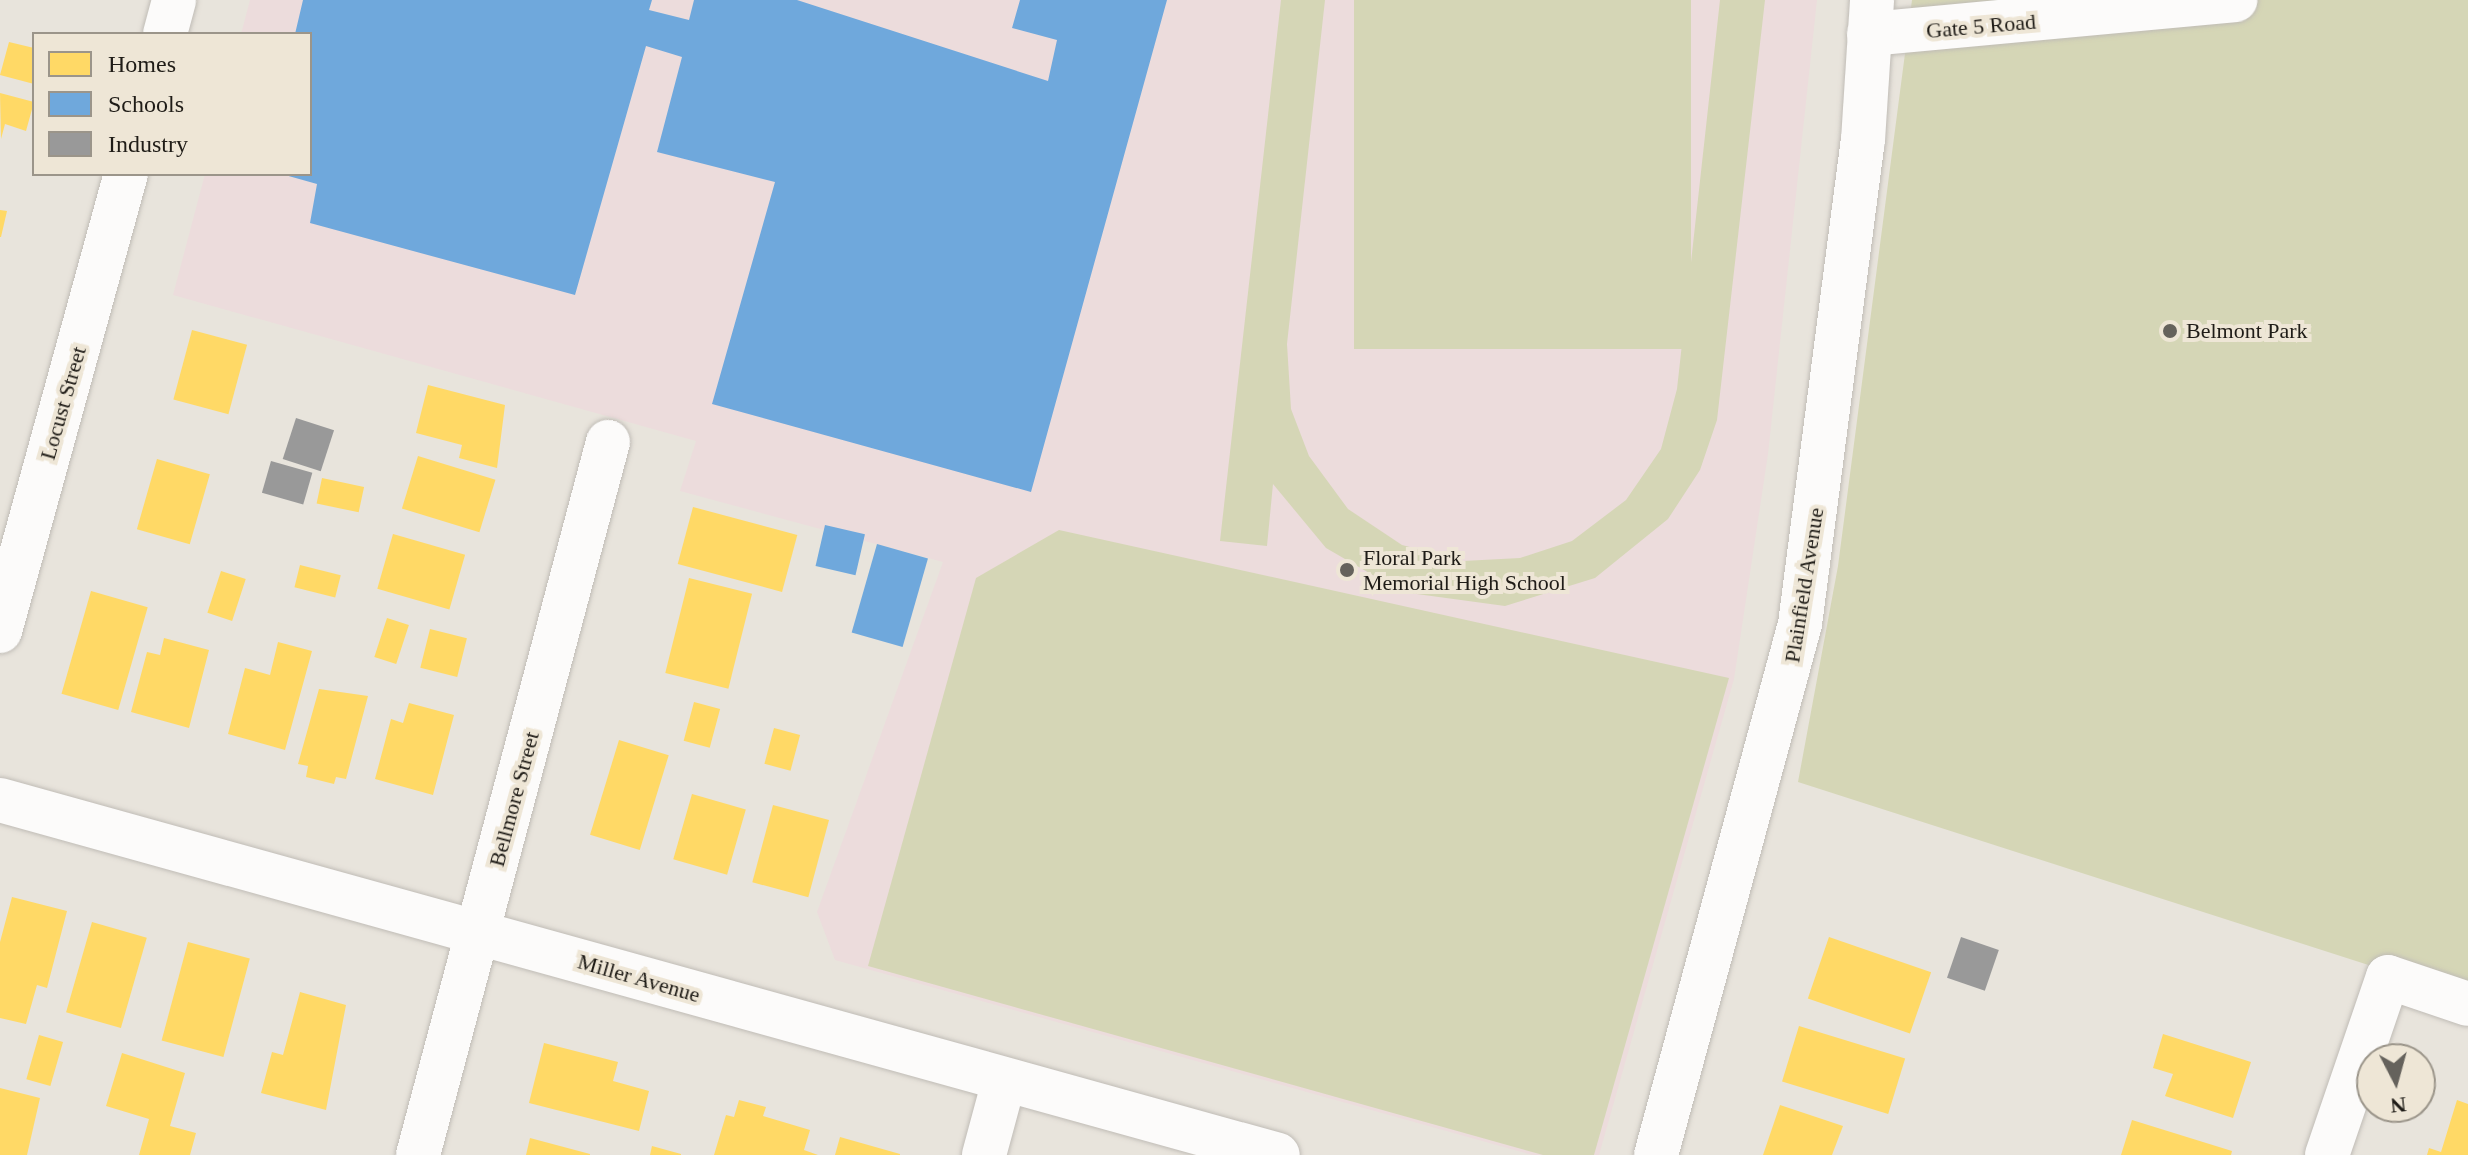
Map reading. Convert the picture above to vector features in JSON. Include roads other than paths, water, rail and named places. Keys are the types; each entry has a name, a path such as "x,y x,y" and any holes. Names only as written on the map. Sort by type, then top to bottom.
{"street":[{"path":"166,32 174,0"},
{"name":"Gate 5 Road","path":"1871,17 2235,0"},
{"name":"Plainfield Avenue","path":"1656,1155 1800,624 1863,140 1871,17"},
{"name":"Locust Street","path":"0,631 125,176"},
{"name":"Bellmore Street","path":"418,1155 608,442"},
{"name":"Miller Avenue","path":"0,800 1278,1155"},
{"path":"2327,1155 2388,977 2468,1004"},
{"path":"984,1155 1004,1081"}],"place":[{"name":"Belmont Park","path":"2170,331"},
{"name":"Floral Park Memorial High School","path":"1347,570"}]}
